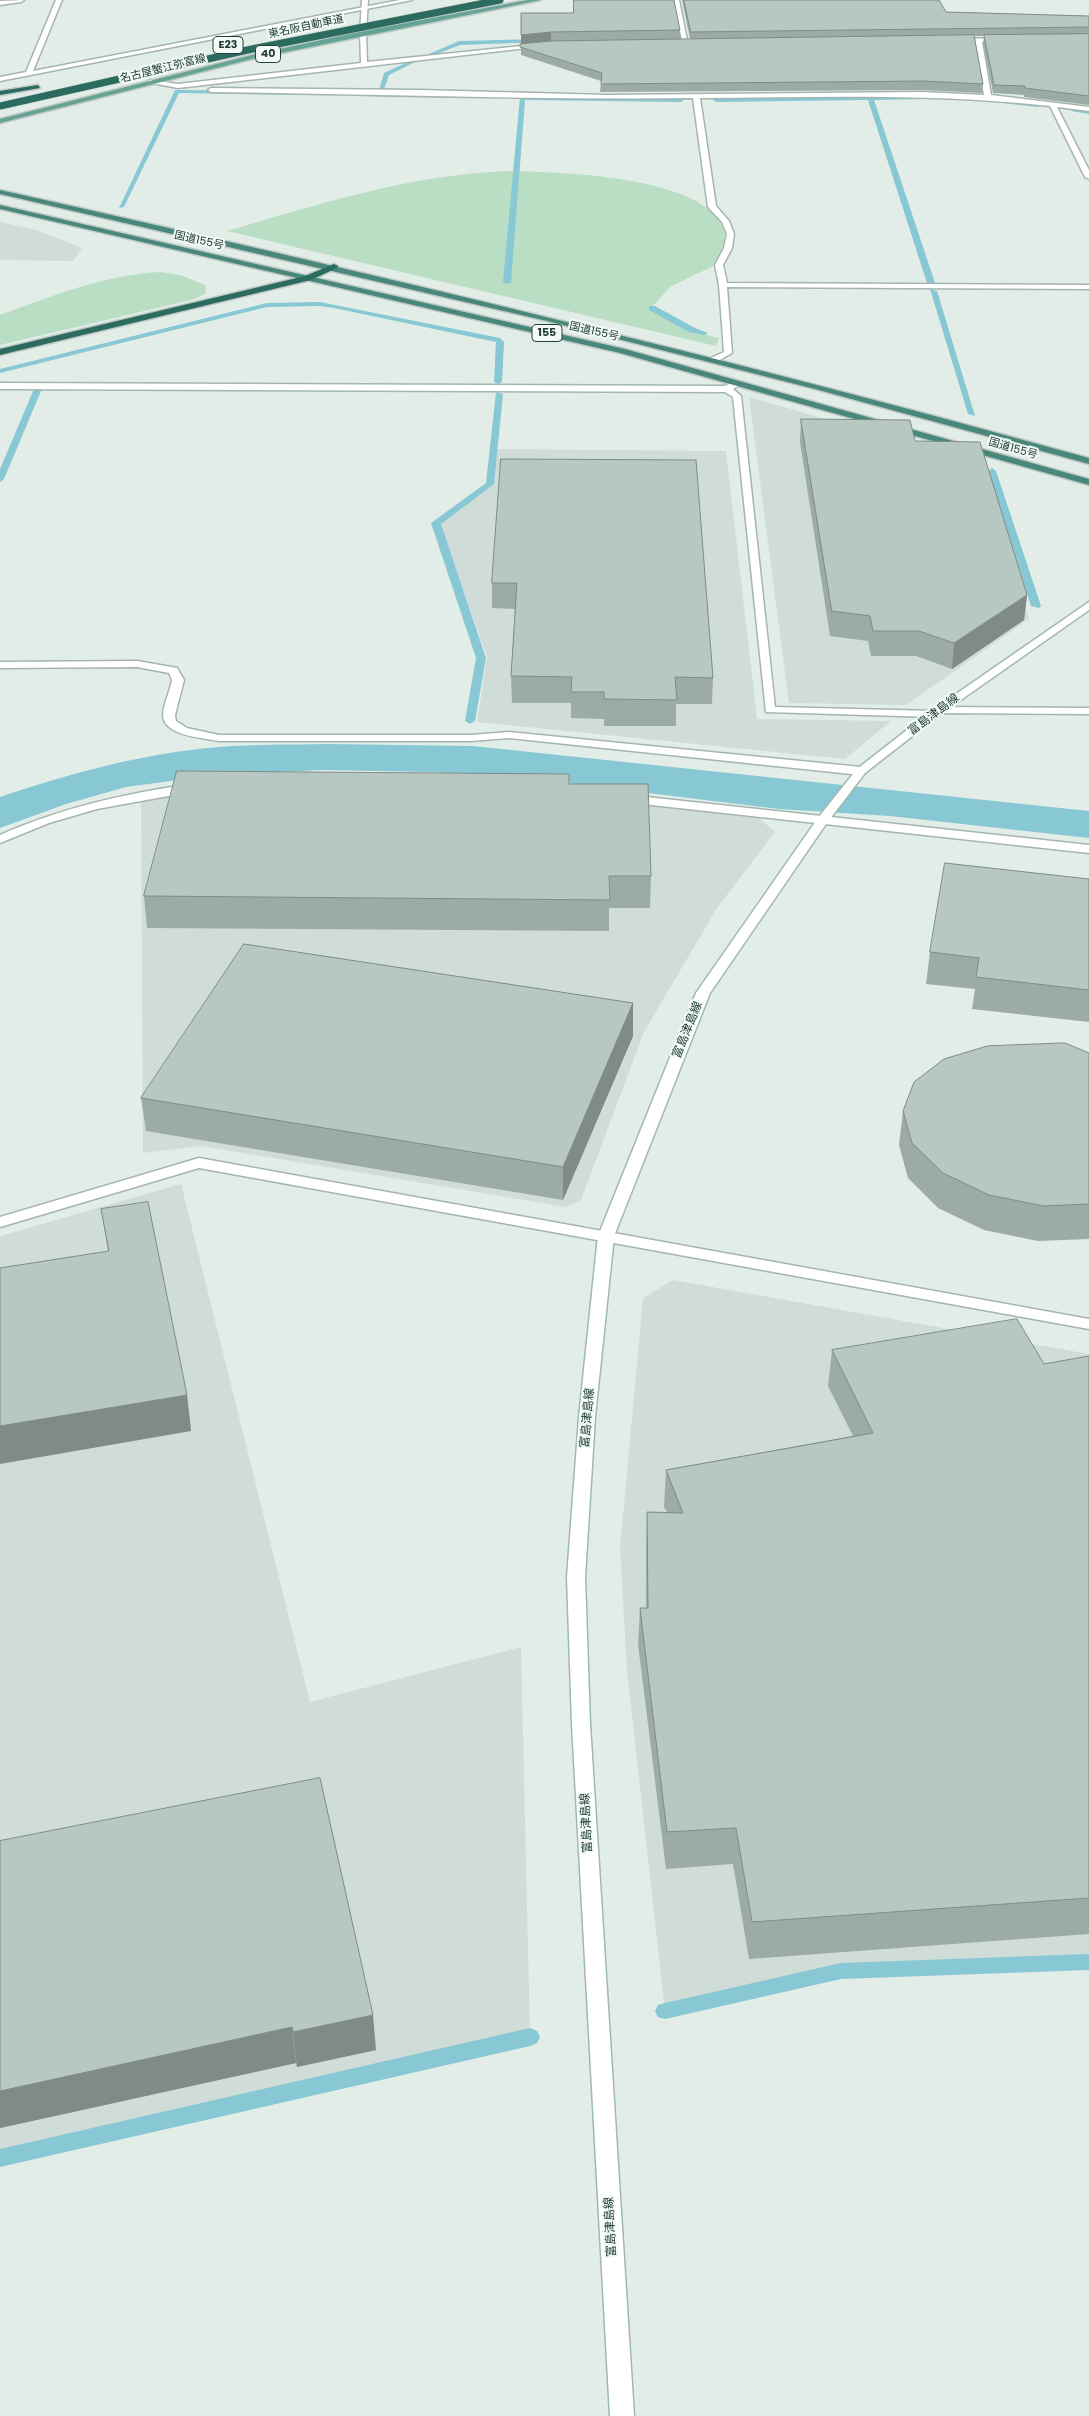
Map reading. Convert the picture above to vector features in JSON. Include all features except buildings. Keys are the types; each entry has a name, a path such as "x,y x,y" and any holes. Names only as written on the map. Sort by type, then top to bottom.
{"highway":[{"name":"東名阪自動車道","path":"0,106 252,48 500,0"},
{"name":"東名阪自動車道","path":"354,19 374,15"},
{"path":"0,94 47,85"},
{"name":"国道155号","path":"0,192 334,266 714,360 1089,461"},
{"name":"国道155号","path":"0,207 622,351 1089,482"},
{"path":"0,352 308,278 334,266"}],"main road":[{"name":"名古屋蟹江弥富線","path":"0,121 150,82 363,33 538,0"}],"street":[{"path":"0,3 21,0"},
{"path":"28,74 59,0"},
{"path":"364,63 365,0"},
{"path":"0,79 409,0"},
{"path":"676,0 686,44"},
{"path":"978,40 988,97"},
{"path":"944,41 1008,40"},
{"path":"676,44 695,44"},
{"path":"178,86 364,63 551,46"},
{"path":"150,82 202,90 696,97 923,94 988,97 1089,108"},
{"path":"696,97 712,208 722,215 729,226 732,236 730,248 719,265 724,285 728,353 714,360"},
{"path":"1052,104 1089,177"},
{"path":"724,285 1089,288"},
{"path":"0,386 726,389 739,384"},
{"path":"726,389 737,396 770,710 1089,711"},
{"name":"富島津島線","path":"622,2416 581,1724 576,1577 587,1417 606,1236 703,992 822,821 862,771 937,712 1089,605"},
{"path":"0,665 137,664 173,670 178,680 169,715 171,723 183,731 219,738 471,738 509,735 862,771"},
{"path":"0,839 25,827 111,802 206,786"},
{"path":"619,798 1089,849"},
{"path":"0,1222 199,1163 1089,1324"}],"shaded area":[{"path":"0,222 36,230 82,248 73,261 0,260"},
{"path":"749,397 982,464 1029,619 906,705 789,703"},
{"path":"493,449 726,451 757,719 891,721 845,759 477,722 487,657 440,523 492,485"},
{"path":"467,786 759,818 775,832 717,908 644,1032 581,1200 566,1207 201,1146 143,1153 141,802 181,794"},
{"path":"181,1184 310,1702 521,1647 530,2037 0,2158 0,1236"},
{"path":"673,1280 1089,1354 1089,1962 841,1971 665,2011 627,1670 620,1549 643,1298"}],"green space":[{"path":"507,171 559,173 627,180 660,187 689,198 712,212 725,234 725,239 713,266 670,287 650,309 692,331 719,338 716,346 227,231 365,192 435,178"},
{"path":"160,272 180,275 205,285 206,293 195,299 0,345 0,315 98,282 119,277"}],"water":[{"path":"326,744 473,746 1089,811 1089,838 890,816 779,809 533,779 431,772 322,770 216,775 126,787 66,804 0,828 0,797 108,765 163,754 219,747"}],"waterway":[{"path":"432,54 459,43 539,41"},
{"path":"381,89 386,74 414,61"},
{"path":"121,207 177,91 295,93"},
{"path":"716,100 925,97"},
{"path":"507,282 522,98 681,100"},
{"path":"871,99 931,283"},
{"path":"986,100 1038,105"},
{"path":"1073,110 1089,112"},
{"path":"933,291 972,414"},
{"path":"0,371 267,305 320,304 334,306 497,340"},
{"path":"652,308 692,330 704,333"},
{"path":"498,382 500,342"},
{"path":"0,479 37,391"},
{"path":"470,721 481,658 436,523 490,484 499,394"},
{"path":"992,471 1036,606"},
{"path":"665,2011 841,1971 1089,1962"},
{"path":"0,2158 530,2037"}]}
